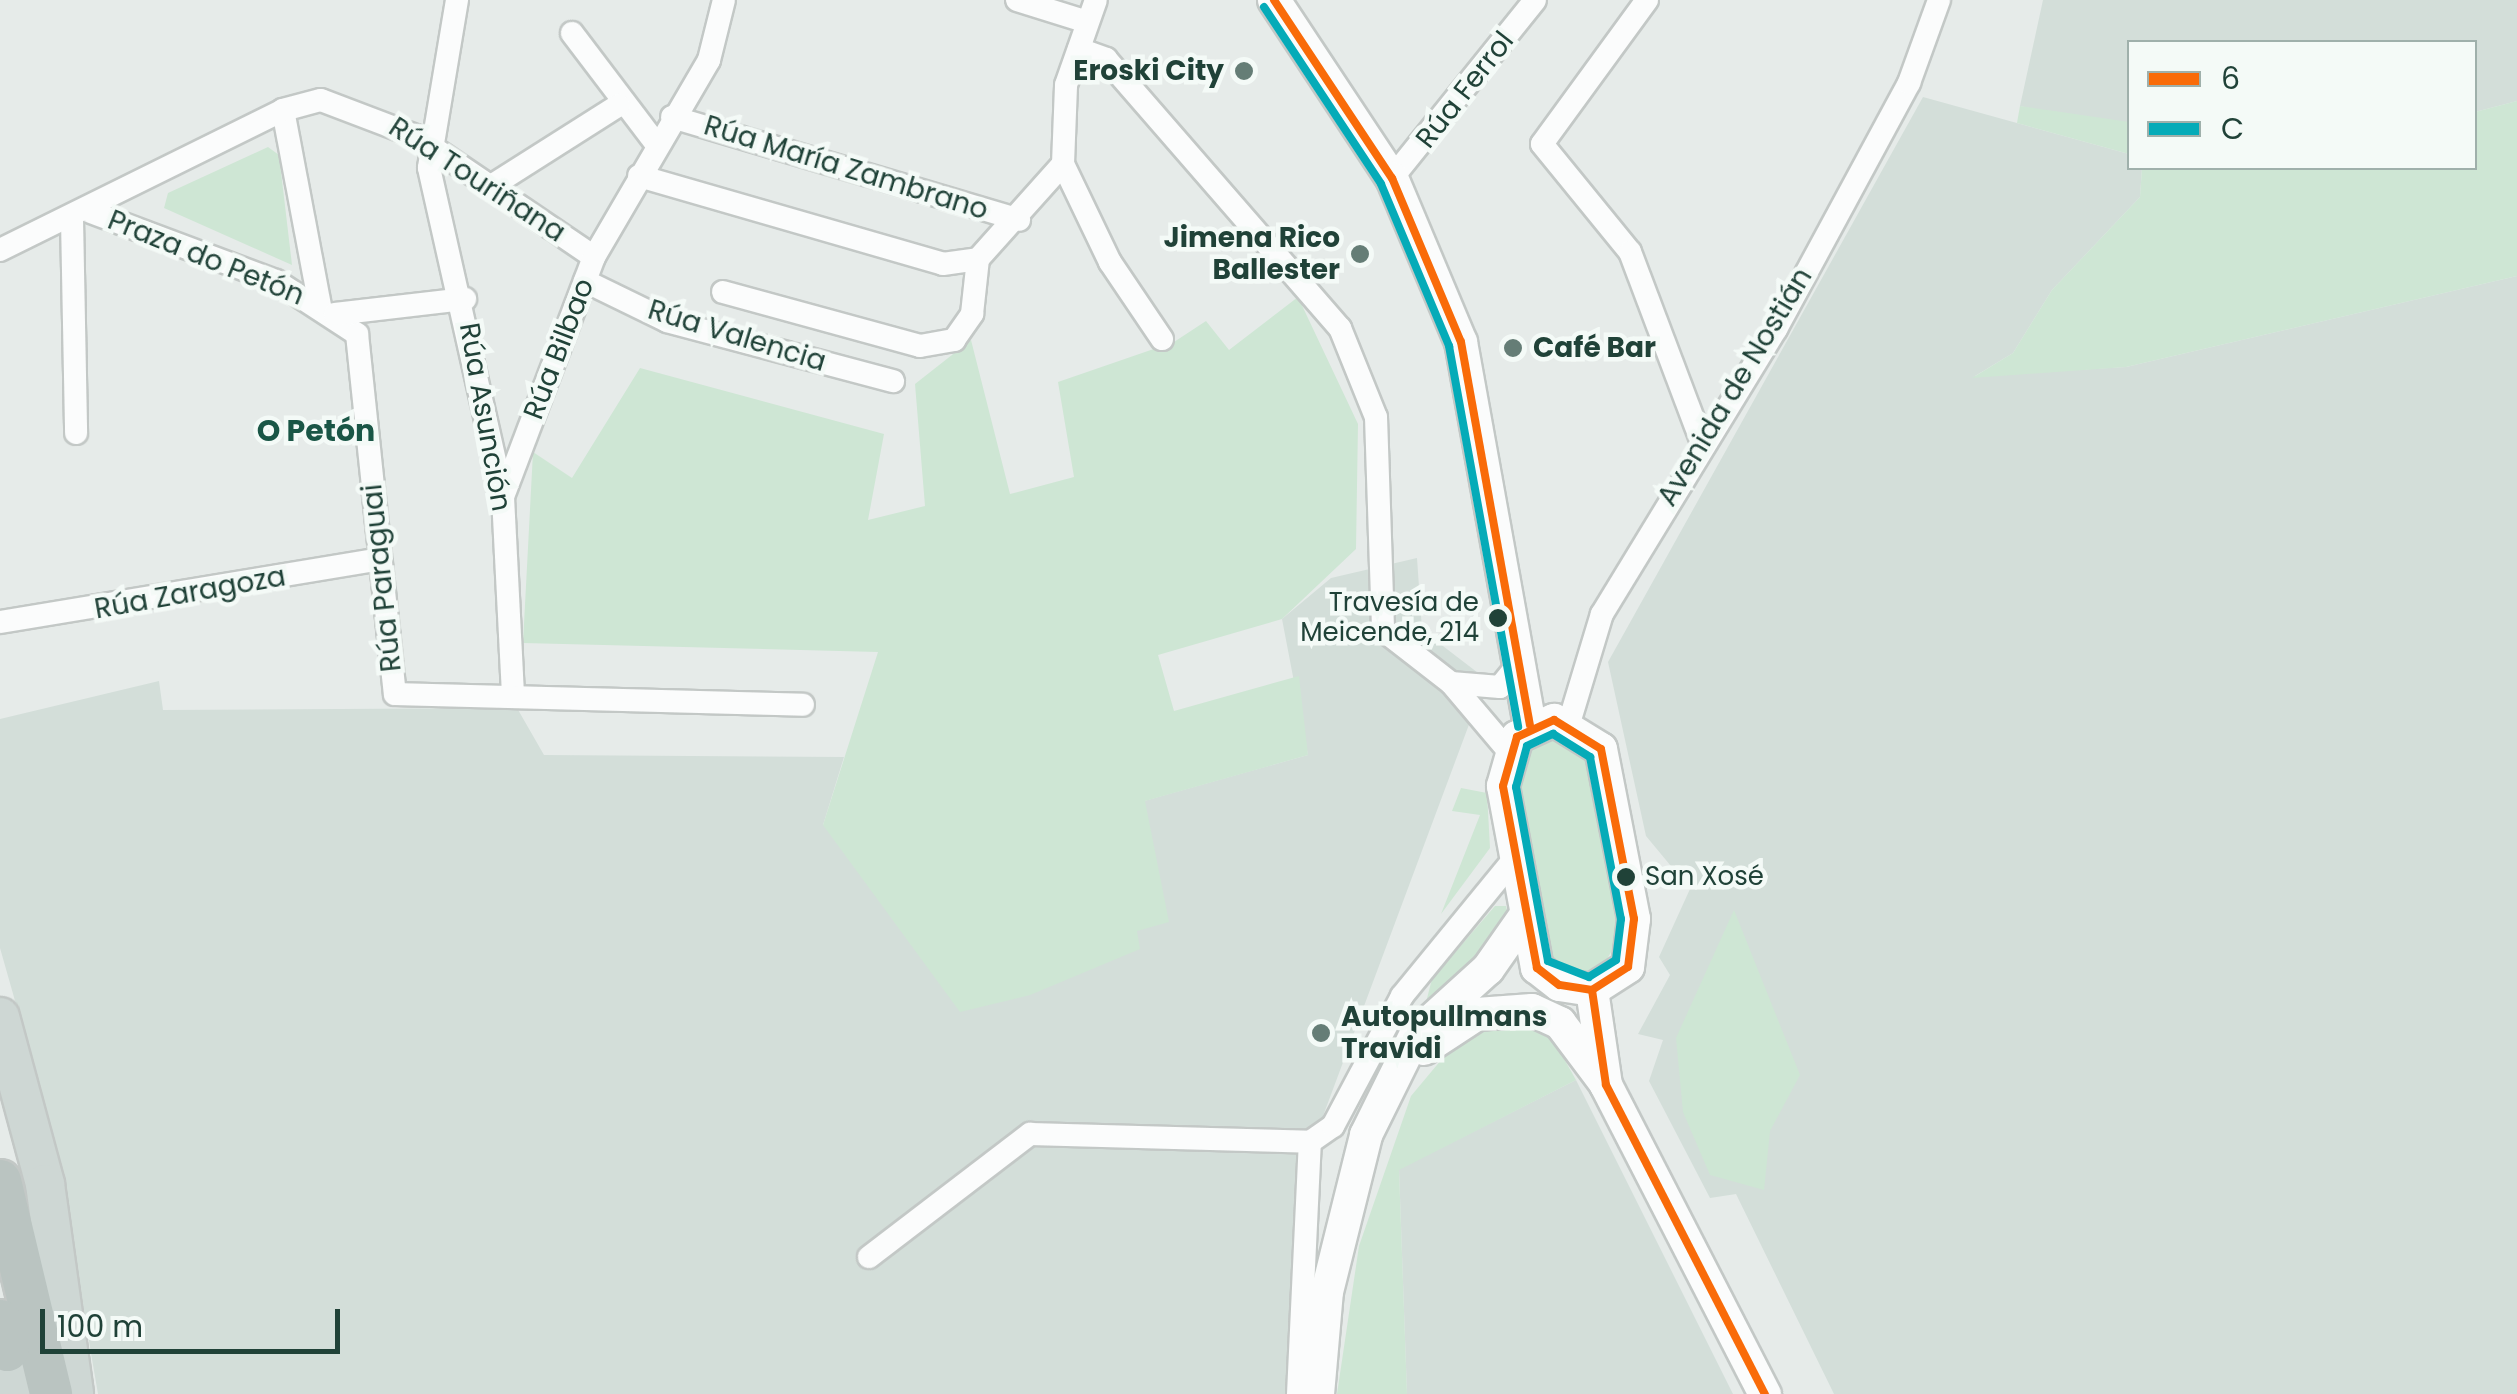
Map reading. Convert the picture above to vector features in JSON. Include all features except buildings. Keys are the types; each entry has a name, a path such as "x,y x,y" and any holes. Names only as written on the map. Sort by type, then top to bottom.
{"highway":[{"path":"0,1181 51,1394"}],"main road":[{"path":"1274,0 1392,178 1461,342 1522,659 1514,859 1523,920 1537,968 1558,985 1592,990 1628,968 1634,919 1602,749 1569,724 1519,737"},
{"path":"1318,1394 1342,1219 1387,1089 1416,1034 1488,968 1523,920"},
{"path":"1387,1089 1474,997 1537,968"},
{"path":"1592,990 1606,1084"},
{"path":"1424,1049 1477,1014 1532,1010 1560,1024 1606,1084 1764,1394"},
{"path":"0,1018 44,1184 74,1394"},
{"path":"2,1334 13,1394"}],"street":[{"path":"428,143 457,0"},
{"name":"Rúa Touriñana","path":"0,250 82,215 283,110 321,100 357,108 428,143 594,257 672,117 709,60 724,0"},
{"path":"1017,0 1091,11 1066,86 1063,164 1110,262 1162,339"},
{"name":"Rúa Ferrol","path":"1392,178 1535,0"},
{"path":"1647,0 1542,144 1630,252 1702,445"},
{"name":"Avenida de Nostián","path":"1569,724 1602,614 1909,84 1938,0"},
{"path":"572,33 618,105 656,145"},
{"path":"1079,49 1106,60 1340,328 1376,417 1383,630 1519,737"},
{"path":"492,185 618,105"},
{"name":"Praza do Petón","path":"283,110 328,309"},
{"name":"Rúa María Zambrano","path":"672,117 1019,220"},
{"name":"Rúa Asunción","path":"428,143 465,299 502,497 512,696"},
{"path":"639,176 942,264 978,259 1019,220 1063,164"},
{"path":"76,433 82,215"},
{"name":"Praza do Petón","path":"82,215 328,309"},
{"name":"Rúa Bilbao","path":"502,497 594,257"},
{"path":"723,292 920,346 954,340 972,314 978,259"},
{"name":"Rúa Valencia","path":"585,281 666,321 893,380"},
{"path":"328,309 465,299"},
{"name":"Rúa Paraguai","path":"328,309 357,334 395,694 803,705"},
{"name":"Rúa Zaragoza","path":"0,622 380,559"},
{"path":"1451,682 1500,687 1522,659"},
{"path":"869,1257 1030,1134 1310,1142 1333,1126 1402,996 1514,859"},
{"path":"1298,1394 1310,1142"}],"shaded area":[{"path":"2043,0 2517,0 2517,101 2477,111 2477,40 2127,40 2127,122 2106,125 2020,106"},
{"path":"1923,97 2127,153 2127,170 2142,170 2140,197 2052,290 2013,353 1975,376 2126,367 2517,276 2517,1394 1834,1394 1736,1194 1710,1198 1649,1081 1663,1040 1638,1034 1670,975 1659,957 1690,889 1646,836 1608,662"},
{"path":"1417,558 1422,630 1486,679 1301,1175 1286,1394 98,1394 54,1138 0,948 0,719 159,681 163,710 517,708 544,755 844,757 823,825 1149,827 1144,801 1308,755 1282,619 1331,578"},
{"path":"1576,1080 1733,1394 1407,1394 1399,1169"}],"green space":[{"path":"2517,101 2517,276 2126,367 1972,378 2013,353 2052,290 2140,197 2142,170 2477,170 2477,111"},
{"path":"2020,106 2127,122 2127,153 2017,123"},
{"path":"268,147 279,155 292,265 164,208 168,193"},
{"path":"1298,297 1358,424 1356,549 1282,619 1158,655 1174,711 1299,676 1308,755 1145,801 1169,922 1137,931 1140,949 1030,995 960,1012 823,825 878,652 523,643 533,452 572,478 640,368 884,434 868,520 925,506 915,384 971,340 1010,494 1074,477 1058,382 1174,342 1206,321 1229,350"},
{"path":"1547,738 1565,739 1589,759 1621,934 1600,972 1573,975 1550,962 1515,762"},
{"path":"1461,788 1487,793 1490,848 1441,914 1480,815 1452,811"},
{"path":"1495,906 1506,906 1509,919 1501,935 1424,1010 1432,979"},
{"path":"1734,910 1800,1075 1770,1131 1764,1190 1710,1175 1683,1112 1676,1038"},
{"path":"1503,1017 1549,1032 1576,1080 1399,1170 1407,1394 1337,1394 1359,1246 1411,1096 1462,1035"}],"transit line":[{"name":"6","path":"1274,0 1392,178 1461,342 1530,725"},
{"name":"C","path":"1264,7 1381,184 1449,346 1518,727"},
{"name":"6","path":"1554,720 1601,749 1634,919 1628,967 1592,990 1559,985 1537,968 1503,786 1517,737 1554,720"},
{"name":"C","path":"1553,734 1590,757 1621,919 1616,960 1589,977 1548,961 1516,787 1527,746 1553,734"},
{"name":"6","path":"1592,990 1606,1085 1765,1394"}],"place":[{"name":"Eroski City","path":"1244,71"},
{"name":"Jimena Rico Ballester","path":"1360,254"},
{"name":"Café Bar","path":"1513,348"},
{"name":"Travesía de Meicende, 214","path":"1498,618"},
{"name":"San Xosé","path":"1626,877"},
{"name":"Autopullmans Travidi","path":"1321,1033"}],"district":[{"name":"O Petón","path":"316,431"}]}
